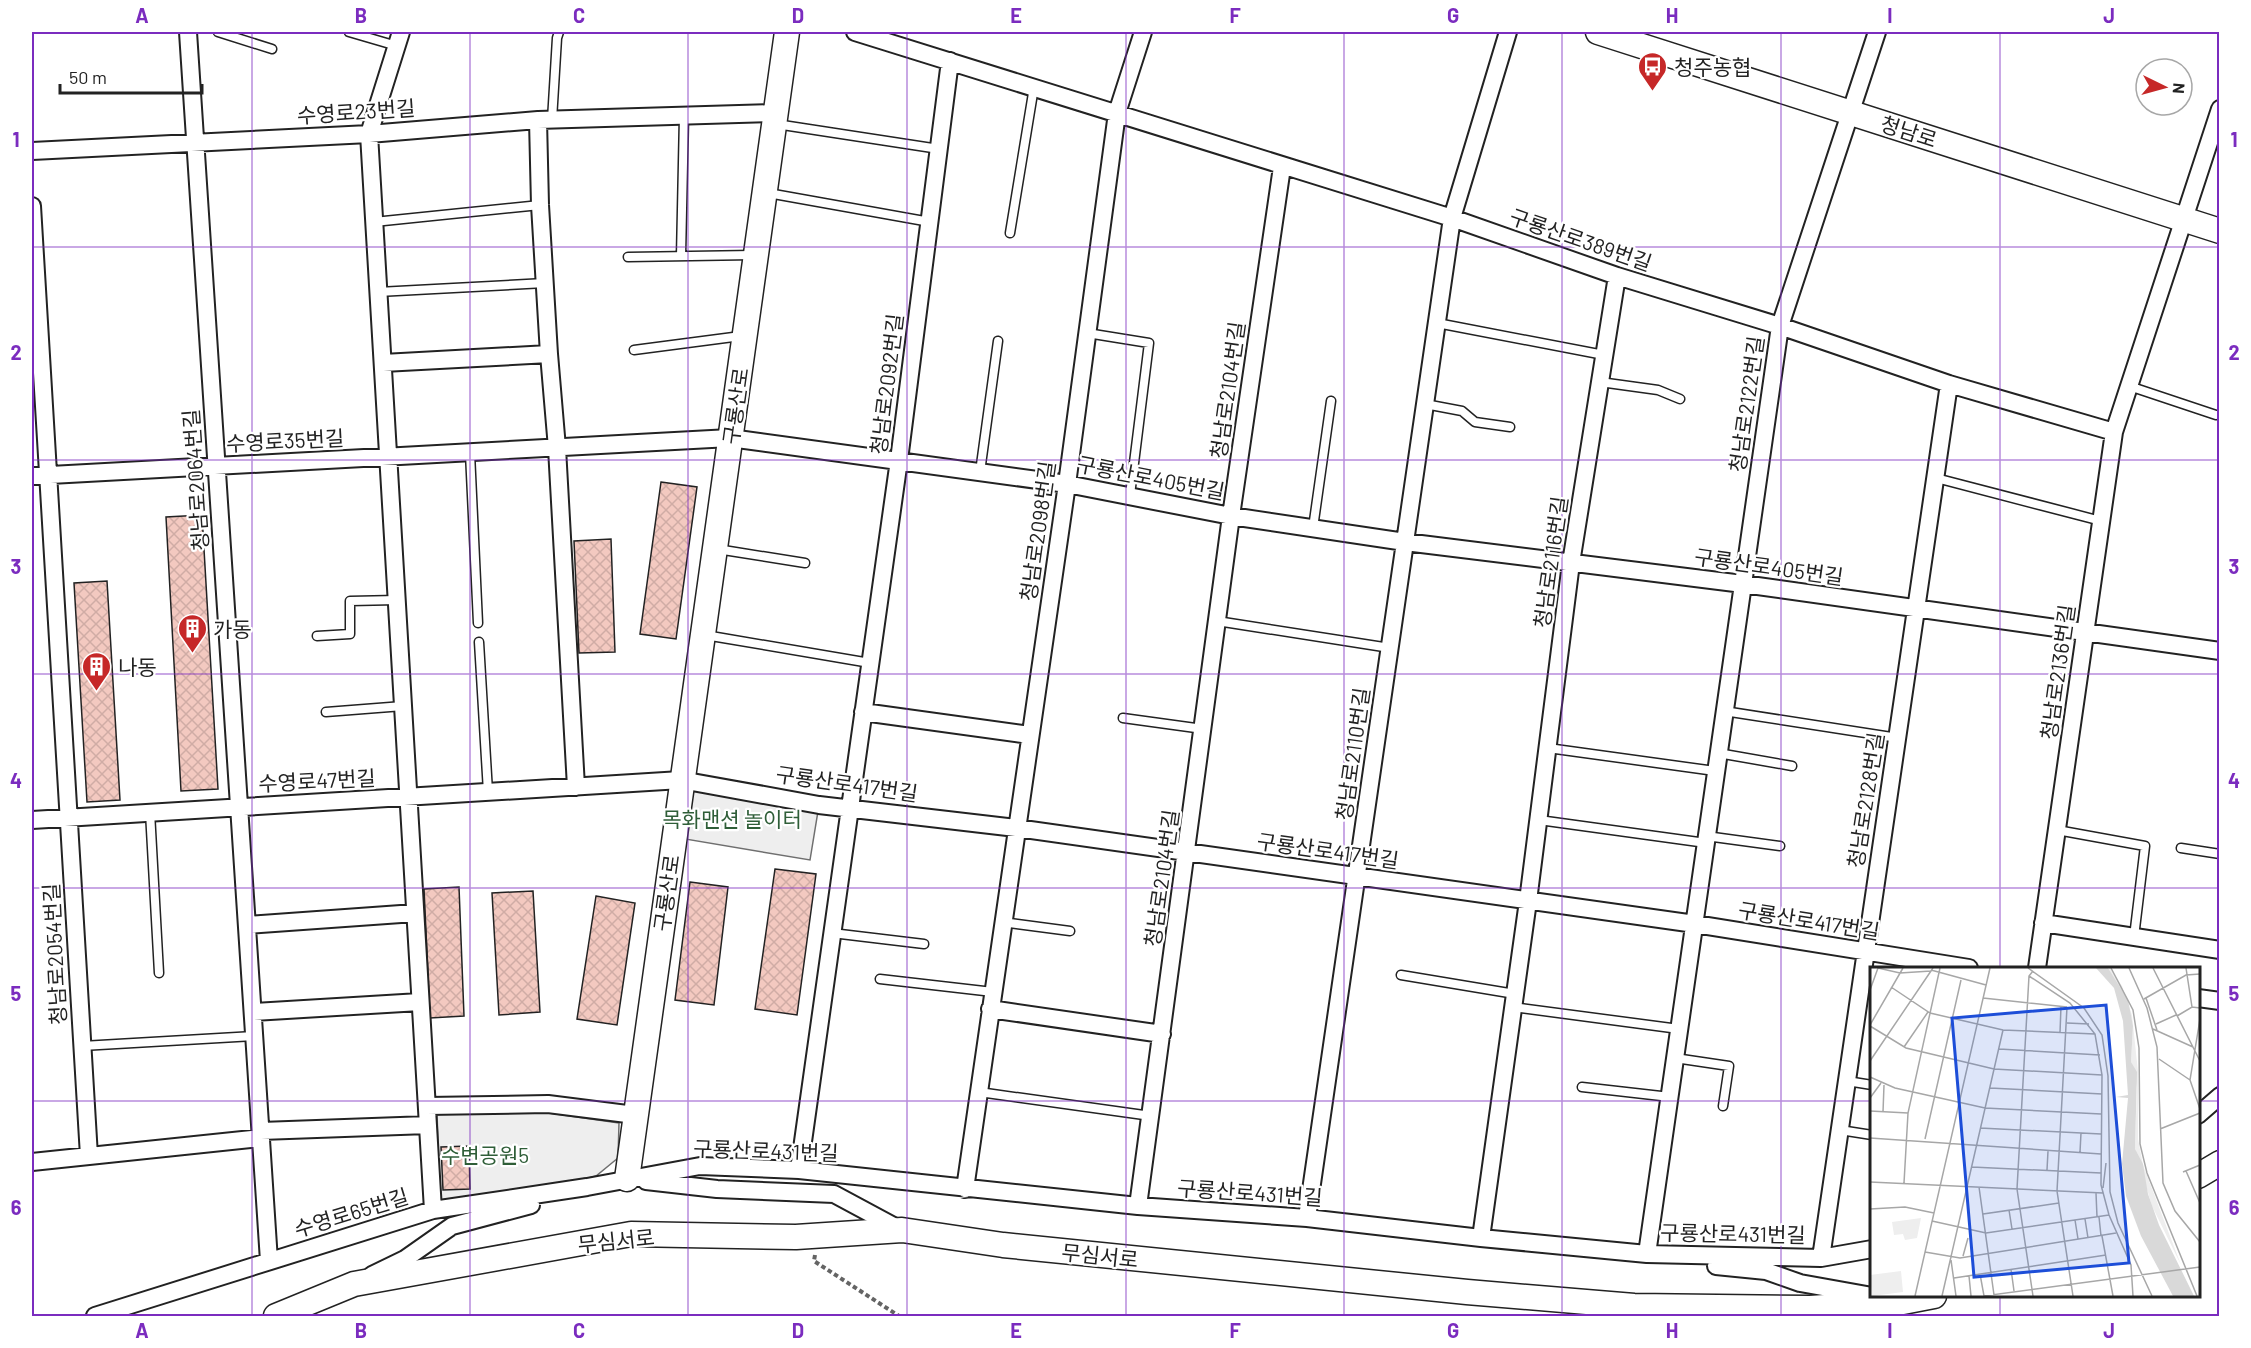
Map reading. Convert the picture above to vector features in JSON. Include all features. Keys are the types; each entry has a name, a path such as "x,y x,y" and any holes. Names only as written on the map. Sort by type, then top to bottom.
{"street":[{"name":"청남로2064번길","path":"188,32 269,1261"},
{"name":"구룡산로","path":"627,1179 787,32"},
{"name":"구룡산로389번길","path":"855,32 1282,167 1452,218 1617,276 1780,326 1949,384 2114,432"},
{"name":"청남로2098번길","path":"965,1189 1067,484 1117,113 1143,32"},
{"name":"청남로2110번길","path":"1307,1218 1452,218 1508,32"},
{"name":"청남로","path":"1598,32 2220,231"},
{"name":"청남로2122번길","path":"1647,1254 1780,326 1877,32"},
{"path":"399,39 369,134 433,1210"},
{"name":"청남로2092번길","path":"799,1170 899,460 950,61"},
{"name":"청남로2136번길","path":"2037,967 2114,432 2220,109"},
{"name":"수영로23번길","path":"32,151 369,134 545,120 684,116 775,119"},
{"path":"545,120 540,205 557,448 576,787"},
{"name":"청남로2104번길","path":"1138,1206 1217,621 1282,167"},
{"name":"청남로2054번길","path":"32,206 40,476 69,817 89,1156"},
{"name":"청남로2116번길","path":"1481,1238 1539,820 1571,563 1617,276"},
{"path":"383,363 549,354"},
{"name":"청남로2128번길","path":"1821,1258 1949,384"},
{"name":"수영로35번길","path":"40,476 730,438"},
{"name":"구룡산로405번길","path":"730,438 1067,484 1232,516 1405,542 1743,584 2220,651"},
{"path":"863,712 1030,735"},
{"name":"수영로47번길","path":"32,820 681,780"},
{"name":"구룡산로417번길","path":"681,780 819,805 1016,828 1695,924 1958,967"},
{"path":"247,925 416,913"},
{"path":"2043,923 2220,950"},
{"path":"2200,998 2220,1001"},
{"path":"253,1012 420,1002"},
{"path":"990,1009 1162,1034"},
{"path":"2200,1114 2220,1096"},
{"path":"427,1106 548,1104 635,1115"},
{"path":"32,1162 261,1134 329,1128 428,1125"},
{"path":"2200,1175 2220,1163"},
{"name":"구룡산로431번길","path":"627,1179 700,1167 799,1170 965,1189 1138,1206 1307,1218 1647,1254 1821,1258 1870,1249"},
{"path":"354,1284 405,1259 452,1226 627,1179 717,1189 834,1194 902,1230"},
{"name":"수영로65번길","path":"95,1317 433,1210 627,1179"},
{"name":"무심서로","path":"276,1317 354,1284 631,1234 816,1235 902,1230 1003,1245 1363,1282 1634,1306 1810,1308 1903,1302 1929,1297"},
{"path":"1679,1255 1693,1263 1766,1271 1800,1283 1870,1296"},
{"path":"1876,1297 1903,1302"}],"lane":[{"path":"218,32 272,49"},
{"path":"349,32 399,39"},
{"path":"545,120 559,32"},
{"path":"1010,232 1034,87"},
{"path":"681,256 684,116"},
{"path":"775,119 939,149"},
{"path":"765,193 930,222"},
{"path":"374,222 540,205"},
{"path":"628,257 756,255"},
{"path":"378,292 546,283"},
{"path":"1437,323 1604,355"},
{"path":"1087,333 1149,343 1130,495"},
{"name":"구룡산로","path":"634,350 745,335"},
{"path":"980,472 998,341"},
{"path":"1600,382 1658,390 1680,399"},
{"path":"2128,386 2216,415"},
{"path":"1313,528 1331,401"},
{"path":"1425,404 1462,411 1475,422 1510,427"},
{"path":"470,453 478,623"},
{"path":"1936,478 2102,521"},
{"path":"714,549 805,563"},
{"path":"317,636 350,634 350,601 397,600"},
{"path":"1217,621 1390,648"},
{"path":"702,634 870,663"},
{"path":"479,642 488,792"},
{"path":"326,712 403,706"},
{"path":"1724,711 1898,738"},
{"path":"1123,718 1204,729"},
{"path":"1548,748 1715,771"},
{"path":"1718,753 1792,766"},
{"path":"150,812 159,973"},
{"path":"1539,820 1620,831 1780,846"},
{"path":"2057,830 2145,846 2134,937"},
{"path":"2181,848 2220,854"},
{"path":"1002,922 1070,932"},
{"path":"832,933 924,944"},
{"path":"1401,975 1600,1018 1679,1029"},
{"path":"880,979 993,992"},
{"name":"청남로2054번길","path":"82,1046 254,1036"},
{"path":"1675,1058 1729,1066 1723,1106"},
{"path":"1847,1081 1870,1085"},
{"path":"1582,1087 1670,1097"},
{"path":"979,1092 1151,1116"},
{"path":"1840,1130 1870,1135"}],"path":[{"path":"816,1235 814,1262 899,1317"}],"green space":[{"name":"목화맨션 놀이터","path":"693,782 819,805 810,860 685,839"},
{"name":"수변공원5","path":"542,1112 619,1123 618,1158 596,1176 549,1188 440,1200 437,1113"}],"building":[{"path":"661,482 697,487 676,639 640,634"},
{"name":"가동","path":"202,515 218,789 181,791 166,517"},
{"path":"611,539 615,652 579,653 574,541"},
{"name":"나동","path":"107,581 120,800 87,802 74,583"},
{"path":"775,869 816,874 797,1015 755,1009"},
{"path":"690,882 728,887 714,1005 675,1000"},
{"path":"459,887 464,1016 430,1018 424,889"},
{"path":"533,891 540,1012 499,1015 492,893"},
{"path":"596,896 635,903 617,1025 577,1019"},
{"path":"469,1146 470,1189 443,1190 441,1147"}],"place":[{"name":"청주농협","path":"1653,92"},
{"name":"가동","path":"192,654"},
{"name":"나동","path":"97,692"}]}
